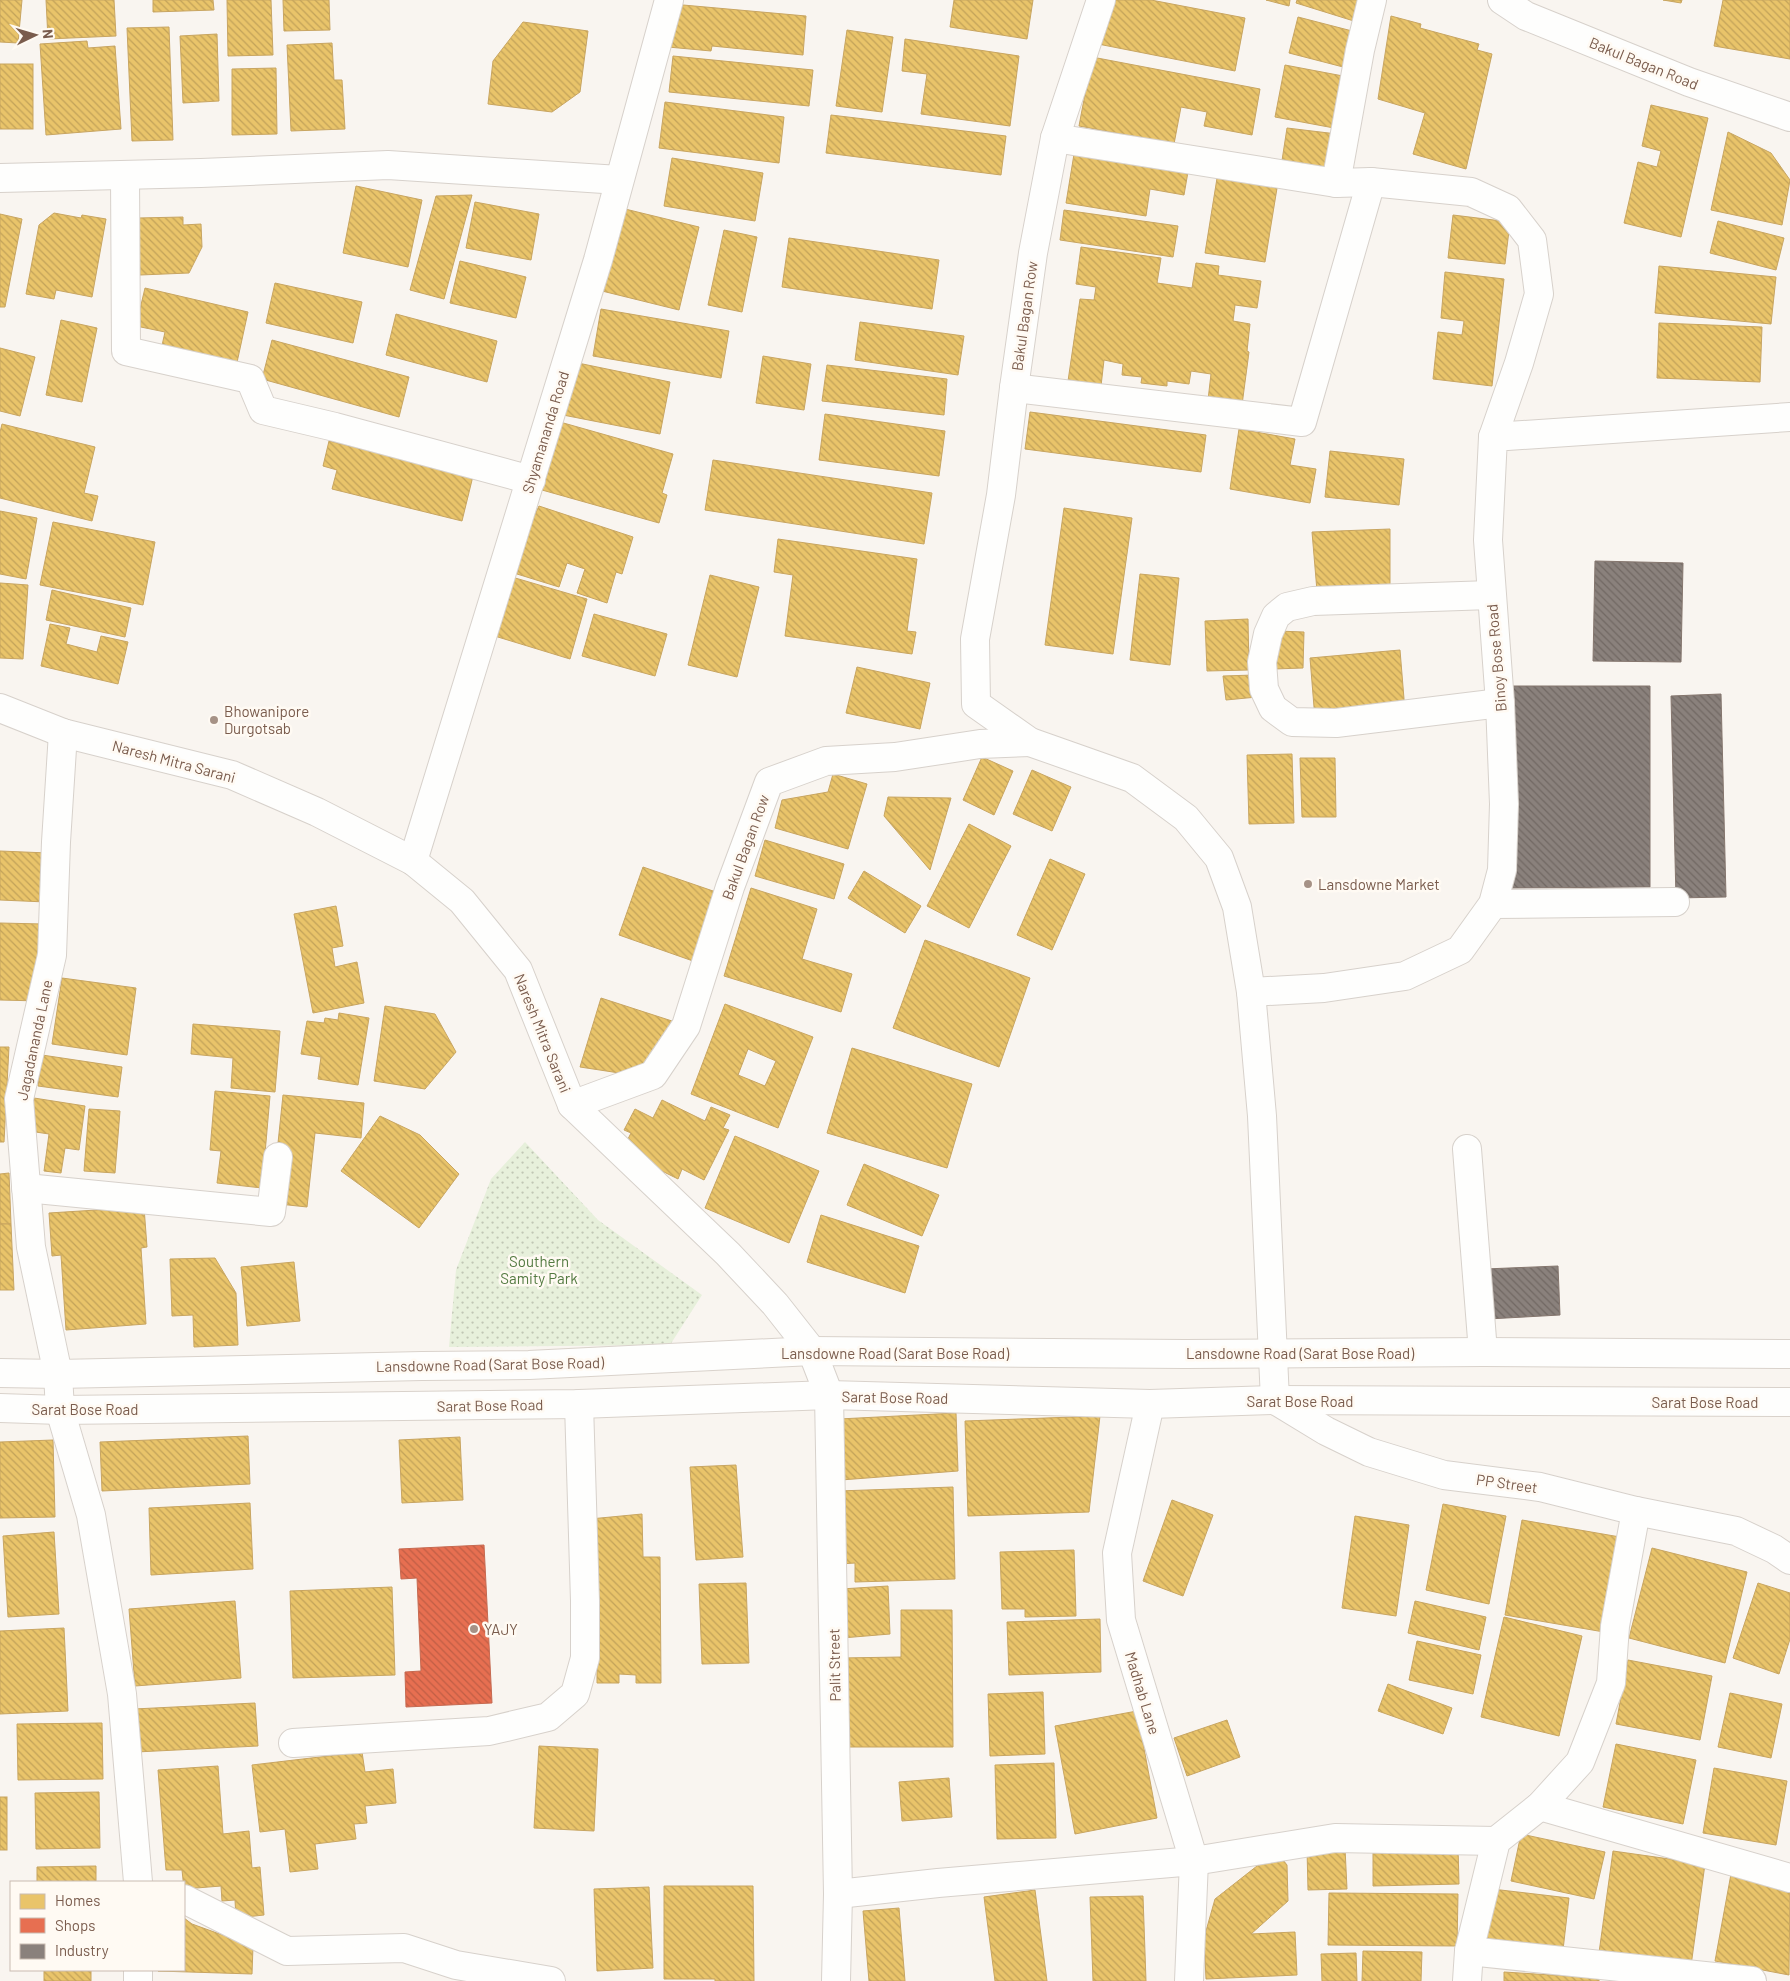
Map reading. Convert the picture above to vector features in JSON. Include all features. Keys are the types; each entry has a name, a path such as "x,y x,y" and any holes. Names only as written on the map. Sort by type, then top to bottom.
{"street":[{"name":"Shyamananda Road","path":"413,861 598,260 670,0"},
{"name":"Bakul Bagan Row","path":"1030,742 976,704 976,639 1001,495 1033,253 1054,138 1100,0"},
{"path":"1336,183 1360,50 1372,0"},
{"name":"Bakul Bagan Road","path":"1502,0 1535,20 1689,82 1790,116"},
{"name":"Binoy Bose Road","path":"1054,138 1336,183 1371,182 1471,192 1508,209 1532,240 1539,294 1520,363 1493,437 1488,540 1490,595 1500,702 1504,804 1502,870 1493,904 1460,950 1405,976 1324,988 1251,992"},
{"path":"0,178 388,166 619,180"},
{"path":"125,175 126,351 250,379 262,410 335,427 531,480"},
{"path":"1014,388 1302,422 1371,182"},
{"path":"1493,437 1790,417"},
{"path":"1490,595 1313,601 1287,607 1276,616 1268,634 1262,662 1264,689 1273,708 1292,722 1336,723 1500,702"},
{"name":"Naresh Mitra Sarani","path":"0,708 63,733 232,775 317,812 413,861 462,900 518,970 572,1105 728,1254 774,1304 812,1351"},
{"name":"Jagadananda Lane","path":"63,733 56,842 52,955 19,1099 31,1247 58,1374 60,1410 91,1515 122,1694 143,1880"},
{"path":"1030,742 1132,778 1186,818 1219,858 1237,907 1251,992 1262,1116 1275,1400"},
{"name":"Bakul Bagan Row","path":"572,1105 653,1075 686,1026 730,887 769,782 826,761 895,757 980,744 1030,742"},
{"path":"1493,904 1675,902"},
{"path":"1467,1149 1483,1352"},
{"path":"26,1188 270,1212 278,1157"},
{"name":"Lansdowne Road (Sarat Bose Road)","path":"0,1374 422,1366 529,1366 812,1351 1274,1354 1483,1352 1790,1354"},
{"name":"Palit Street","path":"812,1351 829,1395 838,1894 836,1981"},
{"name":"Sarat Bose Road","path":"0,1408 60,1410 579,1404 829,1395 1150,1404 1275,1400 1790,1402"},
{"name":"PP Street","path":"1275,1400 1326,1431 1378,1455 1444,1475 1540,1487 1636,1511 1736,1531 1774,1549 1790,1560"},
{"path":"293,1743 489,1731 548,1717 575,1694 585,1658 579,1404"},
{"name":"Madhab Lane","path":"1150,1404 1117,1553 1121,1620 1194,1861 1188,1981"},
{"path":"1467,1981 1469,1952 1496,1841 1540,1806 1580,1762 1611,1683 1615,1626 1636,1511"},
{"path":"1540,1806 1790,1878"},
{"path":"838,1894 938,1883 1194,1861 1335,1838 1496,1841"},
{"path":"185,1900 287,1951 404,1948 456,1966 551,1981"},
{"path":"1469,1952 1745,1980"}],"green space":[{"name":"Southern Samity Park","path":"525,1142 598,1220 702,1295 670,1345 449,1347 456,1270 491,1179"}],"building: Homes":[{"path":"0,0 22,0 18,43 0,42"},
{"path":"46,0 114,0 116,36 48,39"},
{"path":"153,0 213,0 214,10 153,12"},
{"path":"227,0 271,0 273,55 228,56"},
{"path":"283,0 329,0 330,30 284,31"},
{"path":"954,0 1033,0 1027,39 950,27"},
{"path":"1106,0 1151,0 1245,18 1235,71 1098,44"},
{"path":"1266,0 1290,0 1289,6"},
{"path":"1297,0 1364,0 1357,22 1296,3"},
{"path":"1663,0 1682,0 1681,3"},
{"path":"1723,0 1790,0 1790,59 1714,46"},
{"path":"672,4 806,16 803,55 712,46 711,51 668,47"},
{"path":"1391,16 1421,24 1420,28 1479,44 1477,50 1492,54 1466,169 1413,154 1425,113 1378,99"},
{"path":"1298,17 1356,32 1347,68 1289,53"},
{"path":"523,22 588,31 580,92 552,112 488,104 493,61"},
{"path":"169,27 173,140 132,141 127,28"},
{"path":"847,30 893,37 882,112 836,106"},
{"path":"217,34 219,101 183,103 180,36"},
{"path":"905,39 1019,56 1010,126 921,114 927,74 902,71"},
{"path":"87,41 88,48 115,46 121,129 46,135 40,44"},
{"path":"332,43 334,80 342,80 345,129 291,131 287,45"},
{"path":"673,56 813,70 809,106 669,92"},
{"path":"1092,57 1260,89 1252,135 1204,126 1207,112 1181,107 1174,144 1079,126"},
{"path":"0,64 33,64 33,129 0,129"},
{"path":"1285,65 1343,76 1334,128 1275,117"},
{"path":"276,68 277,134 232,135 232,69"},
{"path":"665,102 784,117 779,163 659,148"},
{"path":"1651,105 1708,118 1681,237 1624,223 1638,162 1657,167 1661,151 1642,146"},
{"path":"831,115 1006,136 1001,175 826,153"},
{"path":"1287,128 1337,134 1332,174 1281,167"},
{"path":"1728,132 1771,153 1790,180 1782,225 1711,210"},
{"path":"1075,148 1189,166 1184,195 1150,189 1146,216 1066,203"},
{"path":"672,158 763,173 755,221 664,206"},
{"path":"1218,172 1278,182 1265,262 1205,253"},
{"path":"356,186 422,200 408,267 343,253"},
{"path":"472,195 444,299 410,290 436,196"},
{"path":"475,202 539,214 531,260 466,248"},
{"path":"621,208 699,227 679,310 602,291"},
{"path":"1064,210 1178,226 1173,257 1060,240"},
{"path":"54,213 81,218 82,215 106,219 92,297 56,290 54,299 26,294 39,225"},
{"path":"0,214 22,219 5,307 0,307"},
{"path":"1453,215 1510,222 1505,264 1448,258"},
{"path":"183,217 183,225 201,224 202,247 189,273 140,275 138,218"},
{"path":"1718,221 1784,238 1776,270 1710,253"},
{"path":"724,230 757,237 742,312 708,305"},
{"path":"789,238 939,260 932,309 782,287"},
{"path":"1081,247 1161,258 1157,283 1192,288 1196,263 1219,266 1218,275 1261,281 1257,308 1235,305 1233,321 1250,324 1247,351 1249,352 1242,405 1208,400 1211,374 1191,371 1189,384 1167,381 1167,386 1141,383 1142,377 1122,375 1123,364 1104,360 1101,386 1068,381 1080,299 1094,300 1096,287 1076,284"},
{"path":"460,261 526,277 516,318 450,303"},
{"path":"1659,266 1776,277 1771,324 1655,313"},
{"path":"1445,272 1504,279 1492,386 1433,379 1438,332 1462,335 1464,321 1441,318"},
{"path":"275,283 362,302 353,343 266,323"},
{"path":"145,288 248,312 236,367 161,350 165,332 136,326"},
{"path":"601,309 729,331 721,378 593,356"},
{"path":"396,314 497,341 487,382 386,355"},
{"path":"61,320 97,328 82,402 46,395"},
{"path":"860,322 964,336 958,375 855,360"},
{"path":"1659,323 1762,327 1760,382 1657,378"},
{"path":"272,340 409,377 399,417 262,379"},
{"path":"0,348 35,357 20,416 0,411"},
{"path":"763,356 811,364 804,410 756,403"},
{"path":"573,362 670,382 660,434 563,415"},
{"path":"827,365 947,379 944,415 822,401"},
{"path":"1030,412 1206,435 1201,472 1025,449"},
{"path":"825,414 945,431 939,476 819,460"},
{"path":"560,422 673,454 662,493 667,495 659,523 542,490"},
{"path":"2,424 95,447 84,493 98,496 92,521 0,498 0,432"},
{"path":"1239,429 1295,439 1290,465 1316,469 1310,503 1230,489"},
{"path":"329,441 473,476 462,521 332,489 337,470 323,466"},
{"path":"1330,451 1404,459 1399,505 1325,497"},
{"path":"713,460 932,493 924,544 705,510"},
{"path":"539,506 633,537 622,574 616,572 607,603 577,593 585,569 567,563 559,587 517,574 520,554 528,529"},
{"path":"1064,508 1132,518 1113,654 1045,645"},
{"path":"0,511 37,518 26,579 0,574"},
{"path":"53,522 155,542 143,605 40,585"},
{"path":"1390,529 1390,590 1317,591 1312,532"},
{"path":"778,539 917,559 907,631 916,632 912,654 785,636 793,575 774,572"},
{"path":"1140,574 1179,578 1170,665 1130,660"},
{"path":"505,575 587,599 570,659 488,634"},
{"path":"710,575 759,587 737,677 688,665"},
{"path":"0,583 28,585 23,659 0,658"},
{"path":"52,590 131,608 125,637 46,620"},
{"path":"594,614 667,634 655,676 582,656"},
{"path":"1248,619 1249,670 1207,671 1205,621"},
{"path":"50,624 70,628 66,644 97,652 101,636 128,642 118,684 41,666"},
{"path":"1277,631 1304,632 1303,668 1274,669"},
{"path":"1400,650 1405,711 1315,719 1310,658"},
{"path":"857,667 930,683 920,729 846,713"},
{"path":"1254,675 1257,697 1226,700 1223,676"},
{"path":"1292,754 1294,823 1249,824 1247,755"},
{"path":"982,757 1013,771 994,815 963,800"},
{"path":"1300,758 1335,758 1336,817 1302,817"},
{"path":"1032,770 1071,787 1052,831 1013,814"},
{"path":"833,774 867,784 848,849 775,828 782,800 828,792"},
{"path":"888,797 951,798 930,870 884,816"},
{"path":"969,824 1011,846 969,928 927,906"},
{"path":"765,840 844,864 834,899 755,876"},
{"path":"0,851 48,853 46,902 0,900"},
{"path":"1050,859 1085,874 1052,950 1017,935"},
{"path":"643,867 716,892 693,961 619,935"},
{"path":"864,871 921,906 905,933 848,898"},
{"path":"751,888 817,909 802,959 852,974 841,1012 724,976"},
{"path":"336,906 343,946 332,948 335,967 357,962 364,1003 313,1013 294,914"},
{"path":"0,923 43,924 40,1001 0,1000"},
{"path":"925,940 1030,978 999,1067 893,1028"},
{"path":"62,978 136,988 127,1055 52,1044"},
{"path":"601,998 672,1021 655,1063 626,1074 580,1067"},
{"path":"725,1004 813,1037 778,1128 691,1094","holes":["748,1049 776,1061 765,1086 738,1075"]},
{"path":"385,1006 435,1014 456,1052 425,1089 374,1081"},
{"path":"339,1013 369,1018 358,1085 318,1079 321,1057 301,1054 307,1021 324,1023 325,1018 338,1020"},
{"path":"193,1024 280,1031 275,1092 231,1088 233,1058 191,1054"},
{"path":"0,1047 9,1047 4,1142 0,1142"},
{"path":"852,1048 972,1084 947,1168 827,1133"},
{"path":"42,1055 122,1067 118,1097 38,1086"},
{"path":"215,1091 270,1096 262,1188 217,1183 221,1151 210,1150"},
{"path":"283,1095 364,1103 361,1138 315,1133 307,1207 279,1204 285,1144 278,1143"},
{"path":"34,1098 85,1106 79,1150 65,1148 61,1173 44,1171 49,1134 29,1131"},
{"path":"662,1100 705,1121 711,1107 730,1115 723,1128 729,1130 704,1180 682,1169 678,1179 622,1151 631,1133 624,1130 635,1109 653,1118"},
{"path":"89,1109 120,1111 115,1173 84,1171"},
{"path":"380,1116 420,1135 459,1174 419,1228 341,1171"},
{"path":"735,1136 819,1171 789,1243 705,1208"},
{"path":"864,1164 939,1195 922,1236 847,1205"},
{"path":"9,1173 11,1224 0,1224 0,1174"},
{"path":"144,1207 147,1247 141,1248 146,1324 66,1330 61,1255 52,1256 49,1213"},
{"path":"821,1215 919,1246 905,1293 807,1262"},
{"path":"0,1224 11,1224 14,1290 0,1290"},
{"path":"215,1258 236,1293 238,1345 194,1347 193,1315 172,1316 170,1259"},
{"path":"294,1262 300,1321 247,1326 241,1267"},
{"path":"956,1413 958,1471 841,1480 839,1419"},
{"path":"1100,1416 1089,1512 968,1516 965,1421"},
{"path":"248,1436 250,1484 102,1491 100,1442"},
{"path":"460,1437 463,1500 402,1503 399,1440"},
{"path":"53,1440 55,1517 0,1518 0,1442"},
{"path":"736,1465 743,1557 696,1560 690,1467"},
{"path":"953,1487 955,1579 855,1582 855,1563 840,1564 838,1491"},
{"path":"1172,1500 1213,1515 1183,1596 1143,1581"},
{"path":"250,1503 253,1569 151,1575 149,1508"},
{"path":"1443,1504 1506,1516 1489,1604 1426,1590"},
{"path":"642,1514 643,1557 660,1557 661,1683 636,1683 636,1675 619,1674 619,1683 597,1683 597,1638 590,1519"},
{"path":"1355,1516 1409,1525 1396,1616 1342,1608"},
{"path":"1522,1520 1620,1537 1604,1632 1505,1615"},
{"path":"54,1532 59,1614 8,1617 3,1536"},
{"path":"1652,1548 1747,1572 1725,1663 1629,1638"},
{"path":"1074,1550 1076,1616 1025,1617 1025,1609 1002,1609 1000,1552"},
{"path":"746,1583 749,1663 702,1664 699,1584"},
{"path":"1758,1583 1790,1593 1790,1639 1779,1674 1733,1658"},
{"path":"888,1586 890,1634 842,1638 841,1589"},
{"path":"392,1587 395,1675 293,1678 290,1591"},
{"path":"235,1601 241,1678 135,1686 129,1609"},
{"path":"1415,1601 1486,1617 1479,1650 1408,1633"},
{"path":"901,1610 952,1610 953,1747 840,1747 841,1658 901,1657"},
{"path":"1504,1617 1582,1636 1559,1736 1481,1717"},
{"path":"1100,1619 1101,1672 1009,1675 1007,1622"},
{"path":"64,1628 68,1711 0,1714 0,1631"},
{"path":"1417,1641 1481,1655 1473,1694 1409,1680"},
{"path":"1628,1660 1712,1676 1700,1740 1616,1724"},
{"path":"1388,1684 1452,1708 1443,1734 1378,1711"},
{"path":"1043,1692 1045,1754 990,1756 988,1694"},
{"path":"1730,1693 1782,1704 1771,1758 1718,1747"},
{"path":"255,1703 258,1746 136,1752 134,1709"},
{"path":"1137,1711 1157,1818 1075,1834 1055,1726"},
{"path":"1227,1720 1240,1757 1187,1776 1174,1738"},
{"path":"102,1723 103,1779 18,1780 17,1724"},
{"path":"1616,1744 1696,1760 1683,1824 1603,1807"},
{"path":"539,1746 598,1749 594,1831 534,1828"},
{"path":"362,1752 365,1772 393,1769 396,1803 365,1806 367,1823 354,1824 356,1839 315,1844 318,1869 290,1872 285,1829 260,1832 252,1765"},
{"path":"1054,1763 1056,1838 997,1839 995,1765"},
{"path":"218,1766 223,1834 249,1831 252,1868 260,1867 264,1915 236,1918 235,1900 222,1901 221,1886 185,1889 182,1870 166,1870 158,1770"},
{"path":"1714,1768 1787,1781 1776,1845 1703,1833"},
{"path":"949,1778 952,1817 902,1821 899,1782"},
{"path":"99,1792 100,1848 36,1849 35,1793"},
{"path":"0,1797 7,1797 7,1850 0,1850"},
{"path":"1521,1834 1605,1852 1594,1899 1511,1881"},
{"path":"1458,1846 1459,1884 1373,1886 1373,1849"},
{"path":"1345,1848 1347,1889 1308,1890 1307,1849"},
{"path":"1276,1851 1287,1865 1288,1901 1251,1934 1295,1932 1297,1975 1206,1979 1204,1938 1215,1899"},
{"path":"1613,1851 1705,1864 1690,1973 1598,1960"},
{"path":"96,1866 96,1881 37,1881 37,1867"},
{"path":"1731,1874 1790,1885 1789,1975 1715,1961"},
{"path":"664,1886 753,1886 754,1981 664,1979"},
{"path":"649,1887 653,1968 597,1971 594,1889"},
{"path":"1492,1889 1569,1898 1563,1950 1486,1942"},
{"path":"1035,1890 1047,1981 995,1981 984,1897"},
{"path":"1329,1893 1458,1894 1457,1946 1328,1945"},
{"path":"1143,1896 1146,1981 1093,1981 1090,1897"},
{"path":"899,1908 905,1981 869,1981 863,1911"},
{"path":"185,1919 192,1924 253,1946 252,1974 158,1971 185,1971"},
{"path":"1363,1951 1422,1952 1421,1981 1362,1981"},
{"path":"1356,1953 1357,1981 1322,1981 1321,1954"},
{"path":"44,1971 91,1971 91,1981 44,1981"},
{"path":"1504,1972 1599,1978 1599,1981 1504,1981"}],"building: Shops":[{"path":"484,1545 492,1703 406,1707 405,1672 421,1671 417,1578 401,1579 399,1549"}],"building: Industry":[{"path":"1595,561 1683,563 1681,662 1593,661"},
{"path":"1509,686 1650,686 1650,887 1510,888"},
{"path":"1721,694 1726,897 1676,898 1671,696"},
{"path":"1558,1266 1560,1315 1488,1319 1485,1269"}],"place":[{"name":"Bhowanipore Durgotsab","path":"214,720"},
{"name":"Lansdowne Market","path":"1308,884"},
{"name":"YAJY","path":"474,1629"}]}
